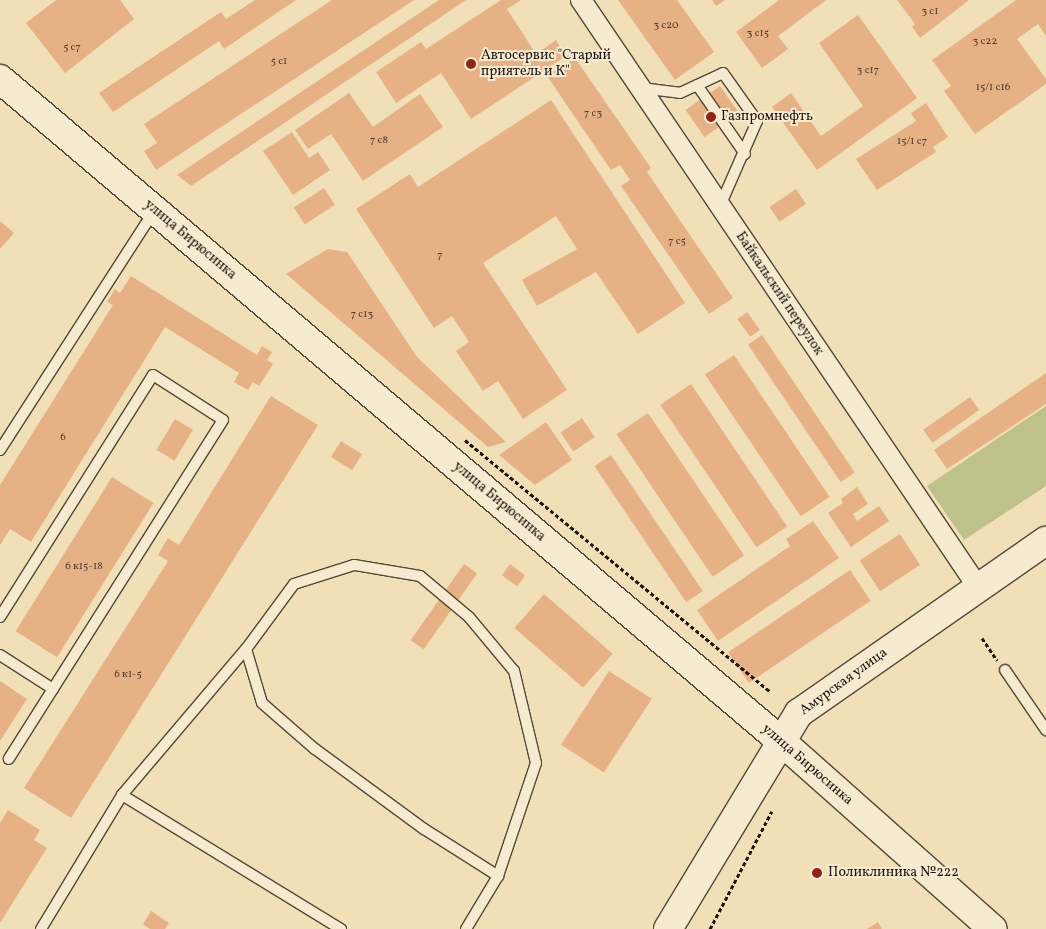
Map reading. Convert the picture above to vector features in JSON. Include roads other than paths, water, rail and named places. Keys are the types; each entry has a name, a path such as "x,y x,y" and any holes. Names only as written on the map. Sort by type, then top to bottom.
{"main road":[{"name":"улица Бирюсинка","path":"0,79 781,741 993,929"},
{"name":"Амурская улица","path":"668,929 799,713 978,586 1046,541"}],"street":[{"name":"Байкальский переулок","path":"581,0 978,586"}],"lane":[{"path":"640,88 680,93 723,73 757,121 745,154 720,206"},
{"path":"697,85 745,154"},
{"path":"0,450 154,210"},
{"path":"0,617 152,375 223,420 9,759"},
{"path":"41,929 122,794 246,649 294,584 354,565 420,576 469,616 514,671 536,763 498,876 466,929"},
{"path":"246,649 262,702 323,755 424,829 498,876"},
{"path":"0,655 54,689"},
{"path":"1005,670 1046,730"},
{"path":"122,794 341,929"}],"place":[{"name":"Автосервис \"Старый приятель и К\"","path":"471,64"},
{"name":"Газпромнефть","path":"711,117"},
{"name":"Поликлиника №222","path":"817,873"}]}
